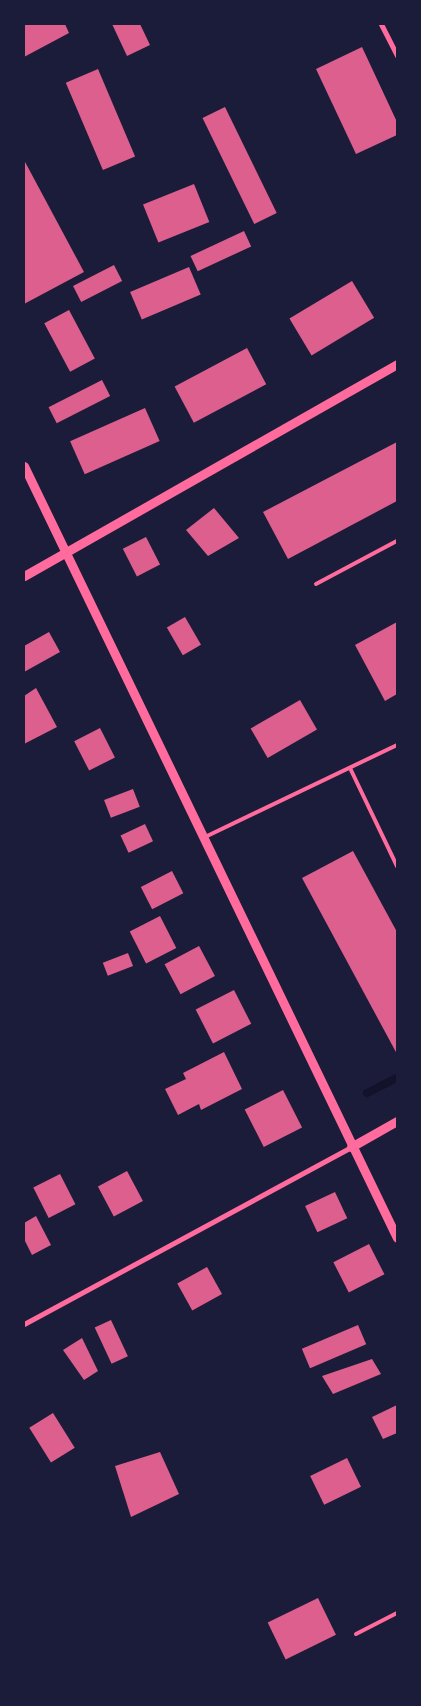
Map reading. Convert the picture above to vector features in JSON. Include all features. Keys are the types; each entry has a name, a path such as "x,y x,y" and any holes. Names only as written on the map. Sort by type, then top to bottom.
{"street":[{"path":"381,24 397,56"},
{"path":"24,576 397,364"},
{"path":"24,466 351,1147 397,1238"},
{"path":"24,1324 397,1121"}],"lane":[{"path":"316,584 397,541"},
{"path":"203,838 397,745"},
{"path":"350,768 397,866"},
{"path":"356,1634 397,1613"}],"building":[{"path":"24,24 65,24 69,33 24,57"},
{"path":"112,24 140,24 150,45 127,56"},
{"path":"362,47 397,122 397,135 356,154 316,69"},
{"path":"98,69 135,156 103,170 66,83"},
{"path":"225,107 277,213 254,224 203,118"},
{"path":"24,160 84,272 24,304"},
{"path":"194,184 209,222 158,243 143,205"},
{"path":"244,231 251,246 198,271 191,256"},
{"path":"114,265 122,281 81,302 73,286"},
{"path":"189,267 201,295 142,320 130,292"},
{"path":"352,281 374,318 312,355 289,319"},
{"path":"69,310 95,359 70,372 44,323"},
{"path":"247,348 266,384 194,423 175,386"},
{"path":"102,380 110,396 57,423 49,407"},
{"path":"145,408 160,441 85,474 70,441"},
{"path":"397,442 397,501 288,559 263,512"},
{"path":"214,508 239,538 208,556 186,530"},
{"path":"146,537 160,565 137,576 123,549"},
{"path":"185,617 201,645 183,655 167,628"},
{"path":"397,622 397,694 385,701 355,645"},
{"path":"49,632 60,652 24,672 24,646"},
{"path":"36,688 57,727 24,744 24,696"},
{"path":"300,700 317,729 268,758 251,728"},
{"path":"100,728 115,757 89,771 74,741"},
{"path":"133,789 140,807 111,818 104,800"},
{"path":"145,824 153,841 129,853 121,835"},
{"path":"353,851 397,932 397,1054 302,878"},
{"path":"172,871 183,893 152,909 141,887"},
{"path":"160,916 176,948 146,964 130,931"},
{"path":"199,946 215,976 181,994 165,964"},
{"path":"128,953 133,966 108,976 103,963"},
{"path":"234,990 251,1024 213,1043 196,1010"},
{"path":"224,1052 242,1089 201,1110 199,1104 178,1115 165,1089 186,1079 183,1073"},
{"path":"283,1090 302,1127 264,1147 245,1110"},
{"path":"127,1171 143,1201 114,1217 98,1186"},
{"path":"60,1174 75,1204 49,1218 33,1188"},
{"path":"335,1192 347,1218 317,1232 305,1206"},
{"path":"36,1216 51,1245 32,1255 24,1239 24,1223"},
{"path":"369,1244 384,1274 349,1292 333,1262"},
{"path":"207,1267 222,1294 192,1311 177,1283"},
{"path":"111,1320 128,1356 112,1364 95,1328"},
{"path":"358,1325 366,1344 310,1368 302,1349"},
{"path":"82,1338 98,1371 84,1380 63,1350"},
{"path":"372,1359 381,1374 333,1394 322,1376"},
{"path":"397,1405 397,1433 383,1439 372,1417"},
{"path":"53,1413 75,1448 51,1463 29,1428"},
{"path":"160,1452 179,1494 131,1517 115,1466"},
{"path":"347,1458 361,1487 324,1505 310,1476"},
{"path":"318,1598 336,1635 286,1659 268,1623"}],"waterway":[{"path":"367,1093 397,1078"}]}
